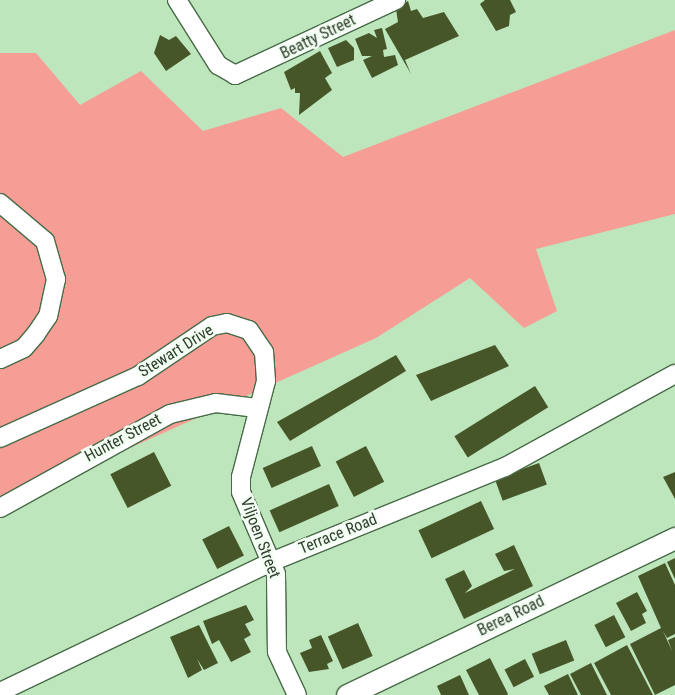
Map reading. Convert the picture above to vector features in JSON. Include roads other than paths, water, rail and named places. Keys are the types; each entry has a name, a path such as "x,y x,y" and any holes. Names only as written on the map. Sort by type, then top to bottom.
{"street":[{"name":"Beatty Street","path":"177,0 221,70 240,74 396,0"},
{"path":"0,203 45,241 56,279 48,316 36,334 24,348 0,359"},
{"name":"Stewart Drive","path":"0,438 138,376 212,326 227,323 249,330 264,352 266,381 257,408"},
{"name":"Terrace Road","path":"0,692 271,562 505,467 675,374"},
{"name":"Hunter Street","path":"0,508 170,414 216,403 257,408"},
{"name":"Viljoen Street","path":"257,408 241,492 271,562 278,587 277,652 297,695"},
{"name":"Berea Road","path":"347,695 675,538"}]}
